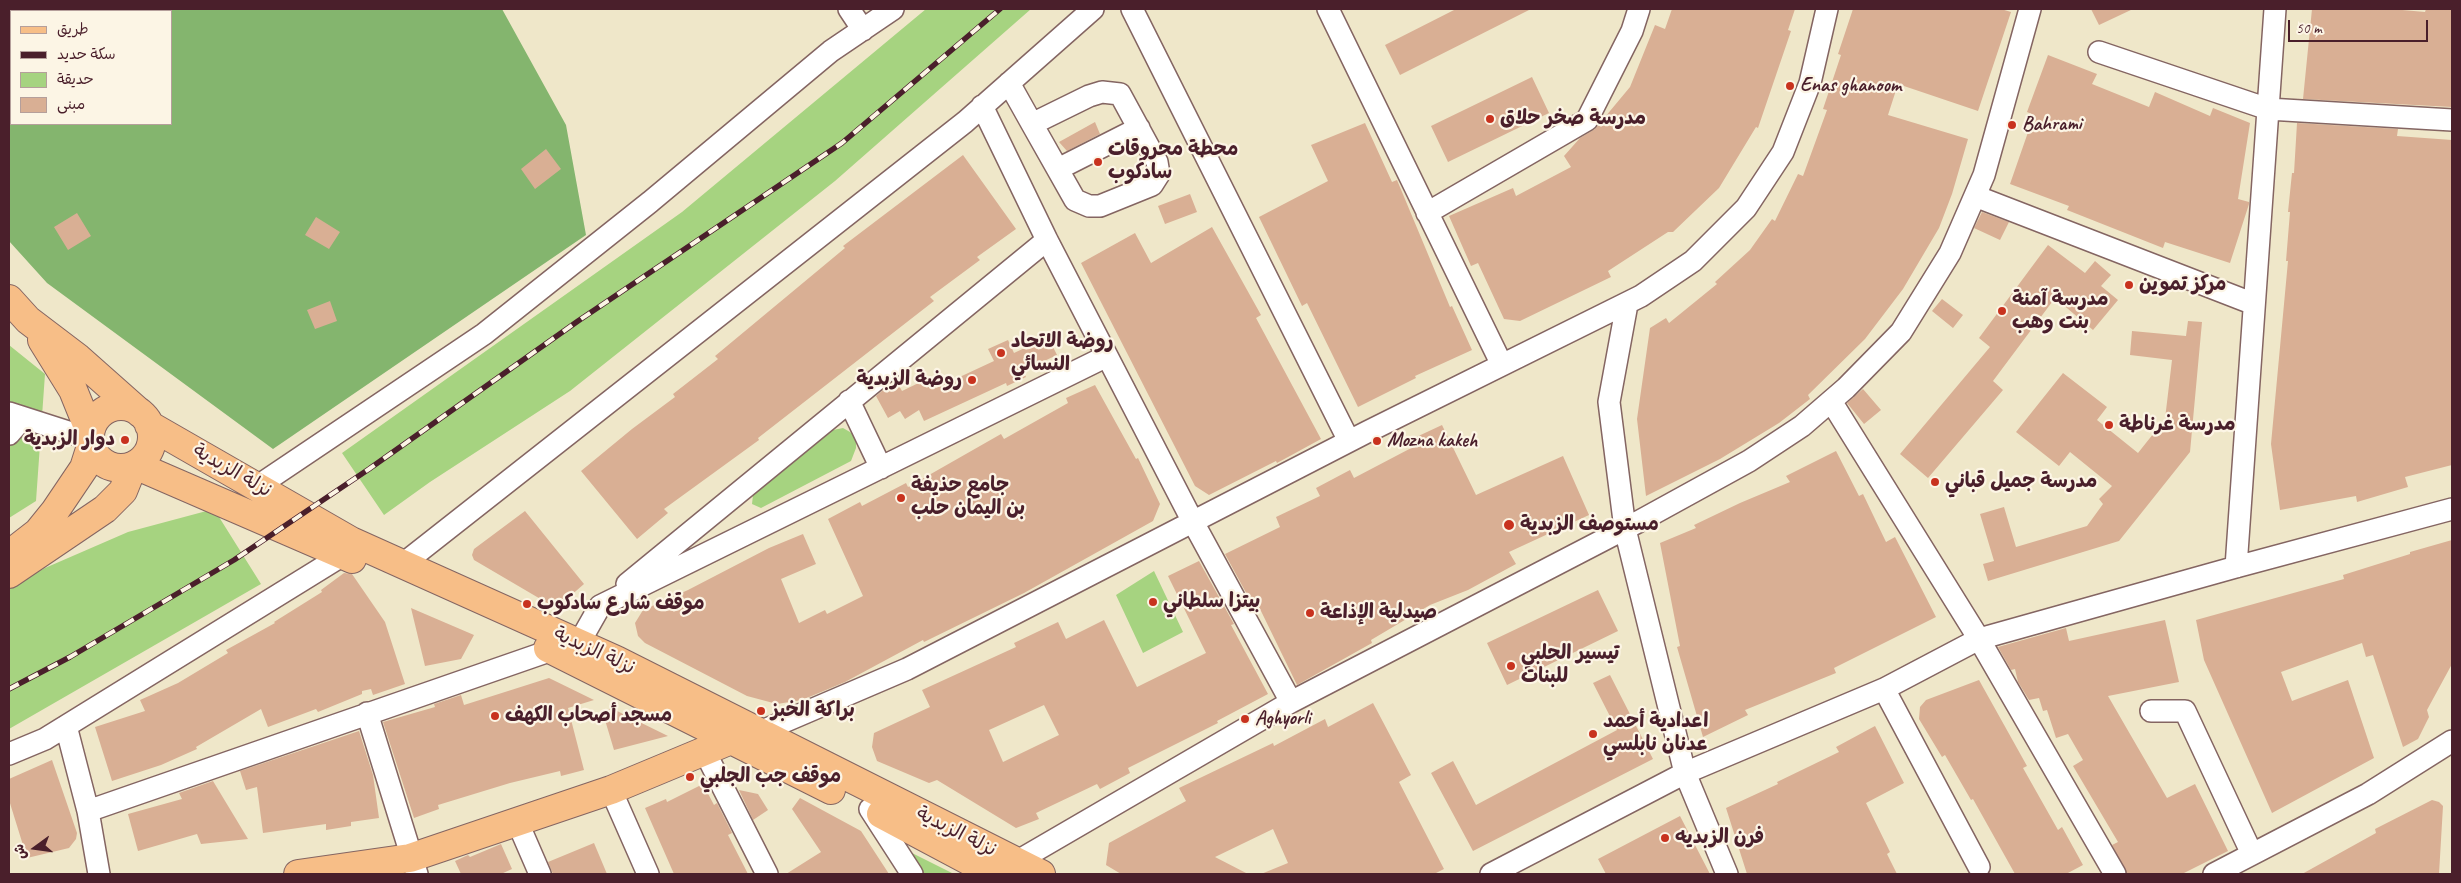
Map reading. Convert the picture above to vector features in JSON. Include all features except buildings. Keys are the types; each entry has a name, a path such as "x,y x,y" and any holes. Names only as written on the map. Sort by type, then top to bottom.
{"main road":[{"path":"9,299 28,320 61,369 91,439 95,454 108,465 125,468 143,460 151,443 146,420 78,358 28,320"},
{"path":"9,555 38,532 55,511 84,468 99,415 117,407 126,407 146,420"},
{"name":"نزلة الزبدية","path":"146,420 350,541 579,643 760,732 1005,868"},
{"name":"نزلة الزبدية","path":"134,465 343,555 552,650 870,809 1005,868 1041,874"},
{"path":"9,574 105,509 123,491 134,465"},
{"path":"298,874 414,866 517,821 611,790 731,740"}],"street":[{"path":"849,9 863,30"},
{"path":"258,486 484,334 650,202 831,51 893,9"},
{"path":"403,564 982,106 1092,9"},
{"path":"1132,9 1349,441"},
{"path":"1328,9 1502,365"},
{"path":"1427,212 1587,120 1632,31 1638,9"},
{"path":"760,732 907,669 1349,441 1627,304 1693,262 1746,208 1783,152 1810,83 1827,9"},
{"path":"1005,868 1290,702 1625,529 1749,461 1802,426 1831,401 1901,332 1950,253 1984,175 2030,9"},
{"path":"2236,567 2275,9"},
{"path":"2099,52 2268,109 2452,120"},
{"path":"1009,83 1032,124 1058,169 1075,200 1089,206 1100,206 1152,185 1159,174 1157,162 1120,94 1102,92 1089,96 1032,124"},
{"path":"982,106 1047,240 1193,522 1290,702"},
{"path":"1058,169 1139,128"},
{"path":"1975,196 2254,304"},
{"path":"579,643 600,606 1047,240"},
{"path":"1627,304 1609,402 1625,529 1685,773 1727,874"},
{"path":"600,606 1107,356"},
{"path":"849,401 881,468"},
{"path":"1831,401 1980,640 2115,874"},
{"path":"9,434 16,415 91,439"},
{"path":"1491,874 1685,773 1884,689 1980,640 2236,567 2452,509"},
{"path":"9,754 45,739 343,555"},
{"path":"88,811 552,650"},
{"path":"1884,689 1979,868"},
{"path":"2152,711 2185,711 2243,864"},
{"path":"367,713 414,866"},
{"path":"66,726 88,811 99,874"},
{"path":"2214,874 2243,864 2368,794 2452,741"},
{"path":"705,752 767,874"},
{"path":"611,790 648,874"},
{"path":"870,809 912,874"},
{"path":"517,821 540,874"}],"green space":[{"path":"502,9 566,125 586,235 273,449 47,283 9,241 10,121 10,125 172,125 172,10 156,10"},
{"path":"926,9 1031,9 835,181 570,391 430,482 384,515 342,453 682,212"},
{"path":"9,345 45,374 36,501 9,518"},
{"path":"843,428 856,438 856,448 851,461 761,508 752,504 753,495 833,430"},
{"path":"214,509 261,584 9,729 9,588 45,568 128,532"},
{"path":"1154,571 1183,632 1143,653 1116,595"},
{"path":"910,852 954,874 924,874"}],"railway":[{"path":"9,689 70,657 234,560 369,469 578,321 842,143 1000,9"}],"place":[{"name":"Enas ghanoom","path":"1790,86"},
{"name":"مدرسة صخر حلاق","path":"1490,119"},
{"name":"Bahrami","path":"2012,125"},
{"name":"محطة محروقات سادكوب","path":"1098,162"},
{"name":"مركز تموين","path":"2129,285"},
{"name":"مدرسة آمنة بنت وهب","path":"2002,311"},
{"name":"روضة الاتحاد النسائي","path":"1001,353"},
{"name":"روضة الزبدية","path":"972,380"},
{"name":"مدرسة غرناطة","path":"2109,425"},
{"name":"دوار الزبدية","path":"125,440"},
{"name":"Mozna kakeh","path":"1377,441"},
{"name":"مدرسة جميل قباني","path":"1935,482"},
{"name":"جامع حذيفة بن اليمان حلب","path":"901,498"},
{"name":"مستوصف الزبدية","path":"1509,525"},
{"name":"بيتزا سلطاني","path":"1153,602"},
{"name":"موقف شارع سادكوب","path":"527,604"},
{"name":"صيدلية الإذاعة","path":"1310,613"},
{"name":"تيسير الحلبي للبنات","path":"1511,666"},
{"name":"براكة الخبز","path":"761,711"},
{"name":"مسجد أصحاب الكهف","path":"495,716"},
{"name":"Aghyorli","path":"1245,719"},
{"name":"اعدادية أحمد عدنان نابلسي","path":"1593,734"},
{"name":"موقف جب الجلبي","path":"690,777"},
{"name":"فرن الزبديه","path":"1665,838"}]}
